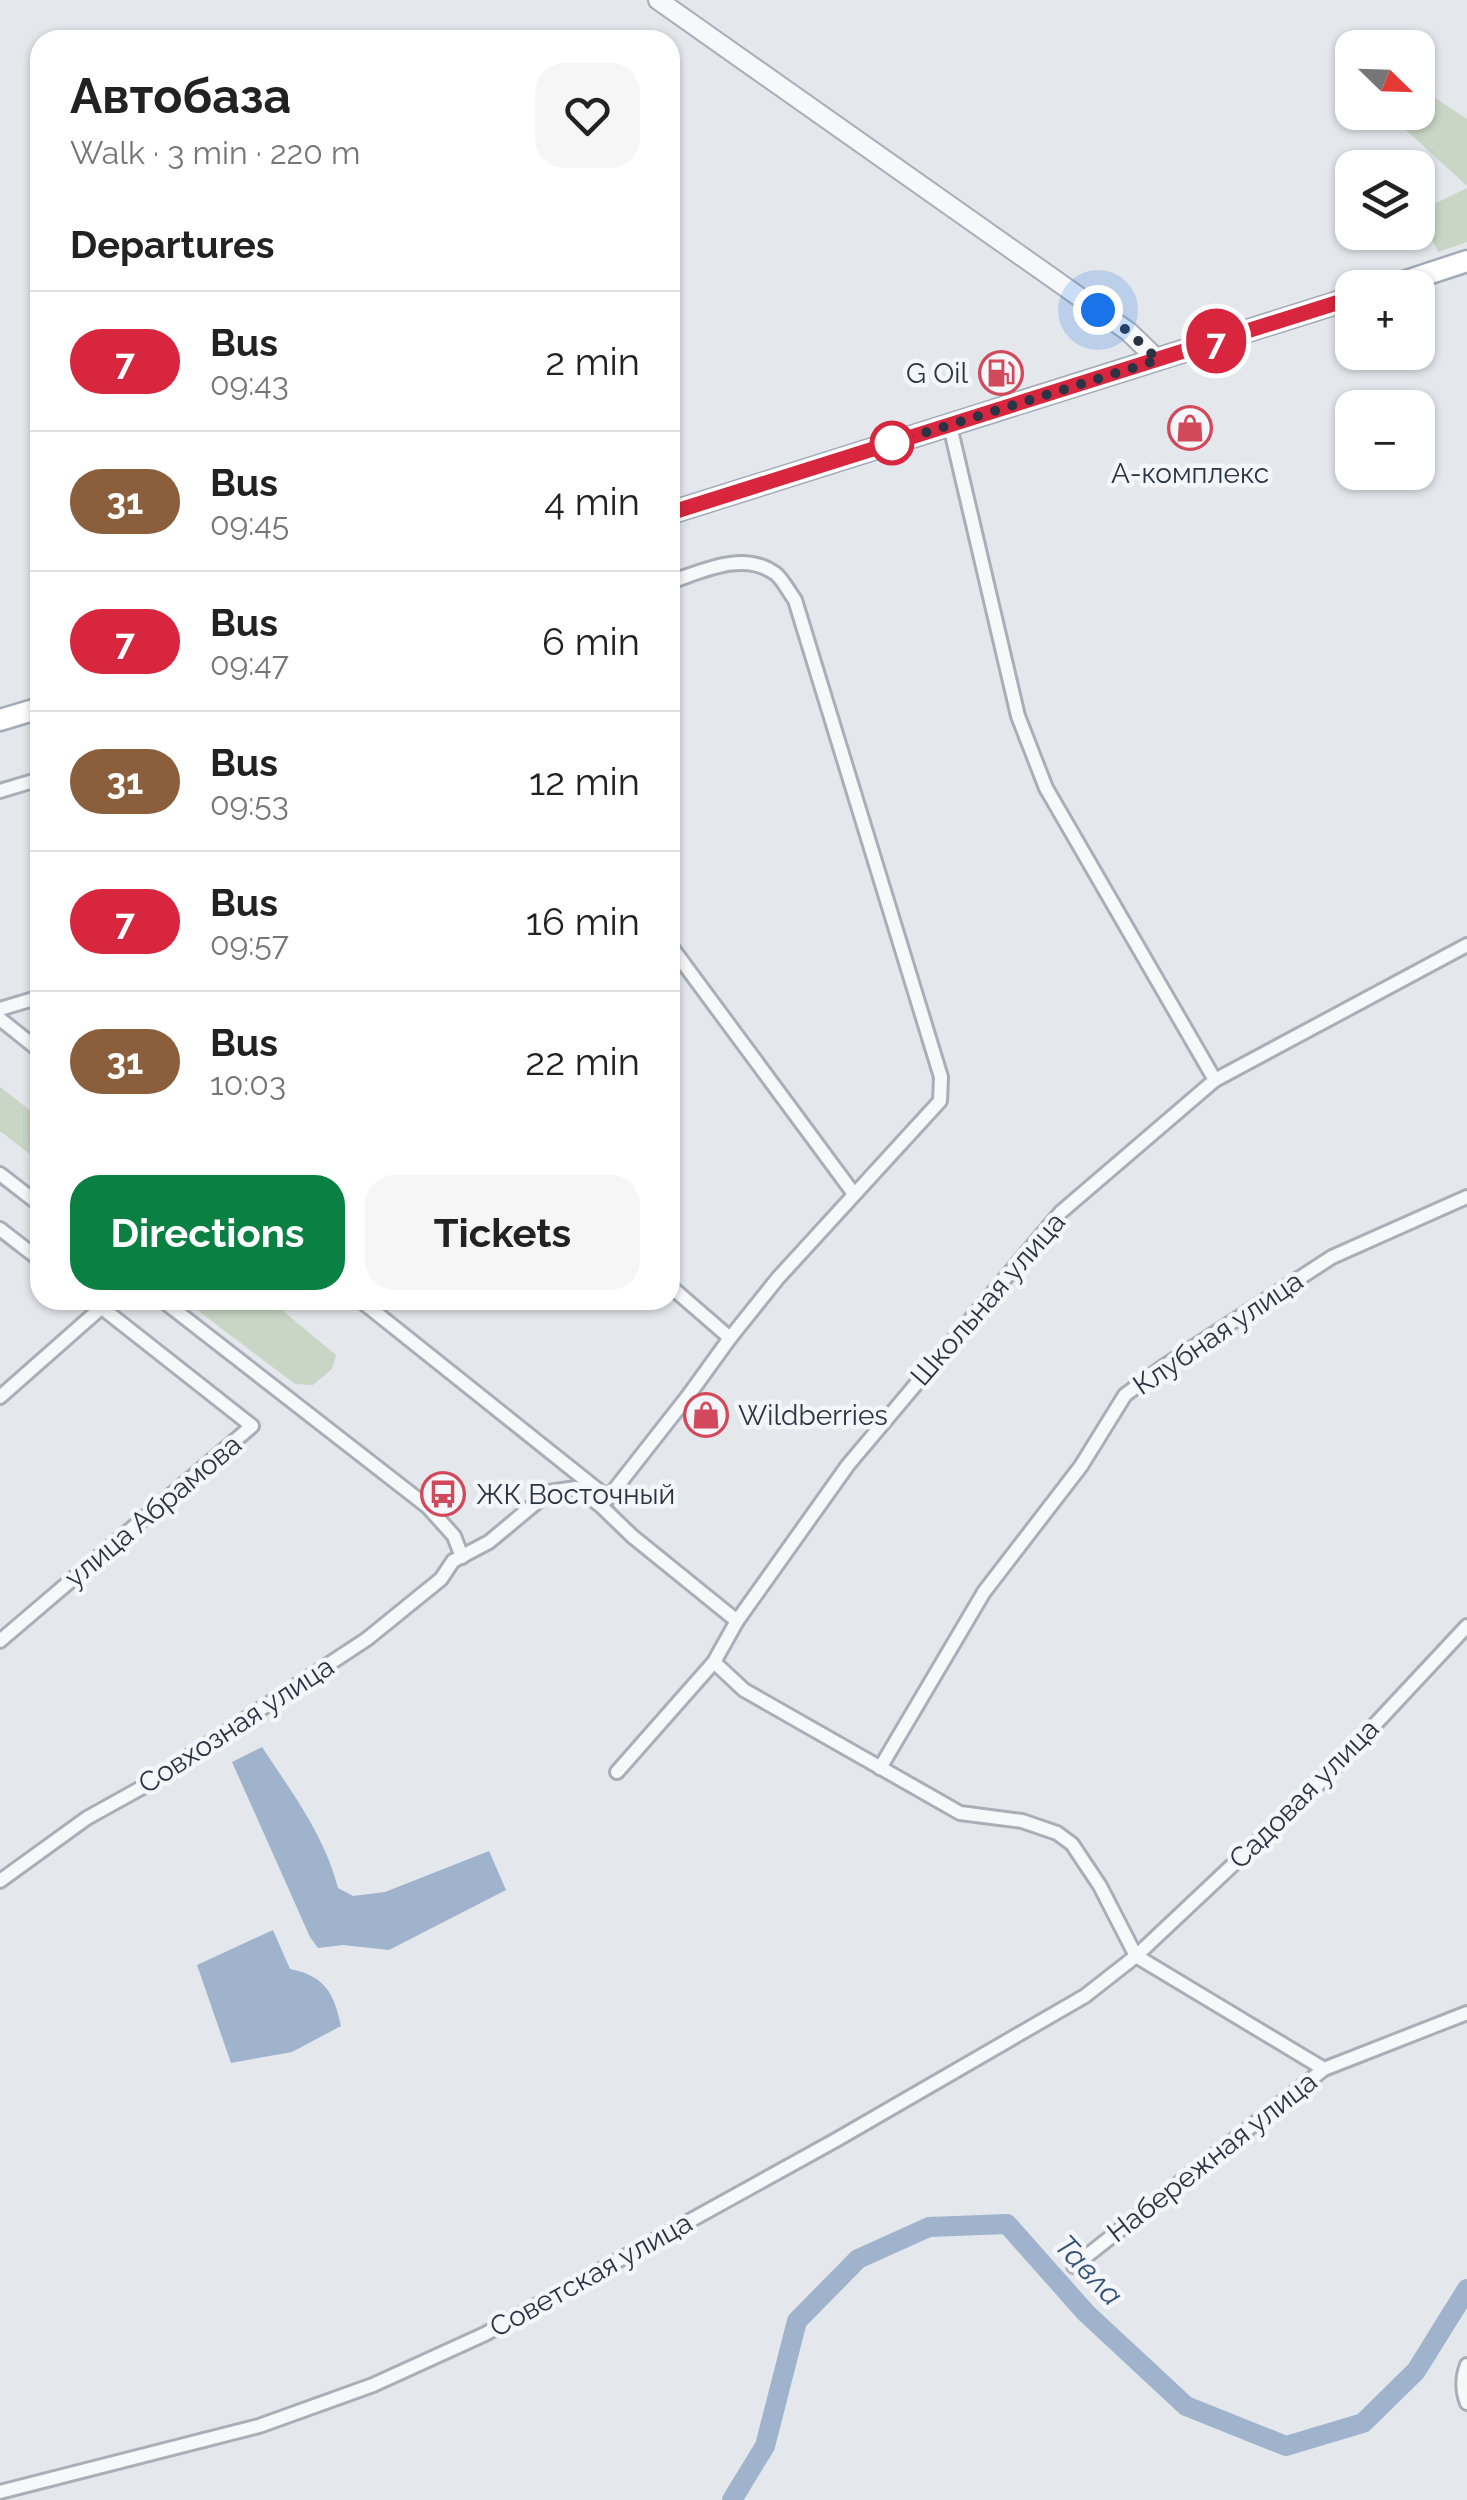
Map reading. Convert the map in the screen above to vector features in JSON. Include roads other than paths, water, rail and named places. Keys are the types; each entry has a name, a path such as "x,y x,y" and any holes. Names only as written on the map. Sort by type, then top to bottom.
{"main road":[{"path":"1435,272 1467,261"},
{"path":"680,511 1335,303"},
{"path":"0,720 30,711"}],"street":[{"path":"658,0 1129,332 1158,360"},
{"path":"950,426 1018,716 1046,788 1214,1080"},
{"path":"604,1501 778,1278 940,1101 942,1077 794,600 777,575 751,564 730,562 680,579"},
{"path":"0,792 30,782"},
{"name":"Школьная улица","path":"618,1772 714,1662 736,1621 848,1465 1061,1212 1214,1080 1467,944"},
{"path":"680,959 854,1194"},
{"path":"0,1009 30,1000"},
{"path":"0,1019 30,1043"},
{"path":"0,1174 30,1197"},
{"name":"Клубная улица","path":"880,1768 984,1592 1081,1466 1124,1396 1332,1257 1467,1198"},
{"path":"0,1229 30,1252"},
{"path":"680,1295 730,1338"},
{"name":"улица Абрамова","path":"0,1397 92,1310"},
{"name":"улица Абрамова","path":"0,1641 252,1426 111,1310"},
{"path":"175,1310 428,1508 454,1536 462,1557"},
{"path":"372,1310 604,1501 632,1536 736,1621"},
{"name":"Совхозная улица","path":"0,1882 88,1818 141,1788 366,1639 441,1579 453,1562 489,1542 549,1492 576,1488 604,1501"},
{"name":"Садовая улица","path":"1136,1956 1325,1778 1467,1626"},
{"path":"714,1662 744,1690 960,1813 1022,1821 1058,1832 1072,1844 1100,1886 1136,1956 1324,2069"},
{"name":"Советская улица","path":"0,2492 259,2426 372,2385 485,2334 836,2140 1068,2006 1136,1956"},
{"name":"Набережная улица","path":"1074,2266 1324,2069 1467,2014"},
{"path":"1467,2365 1463,2374 1467,2402"}],"water":[{"path":"262,1747 316,1832 338,1888 353,1896 385,1892 489,1851 506,1890 389,1950 343,1945 318,1948 232,1762"},
{"path":"273,1930 290,1969 320,1981 331,1995 341,2026 292,2052 231,2063 197,1965"}],"waterway":[{"name":"Тавла","path":"732,2500 765,2446 797,2321 858,2259 929,2227 1007,2224 1086,2313 1186,2406 1286,2446 1363,2423 1416,2371 1467,2289"}],"place":[{"name":"G Oil","path":"1001,373"},
{"name":"А-комплекс","path":"1190,428"},
{"name":"Wildberries","path":"706,1415"},
{"name":"ЖК Восточный","path":"443,1494"}]}
